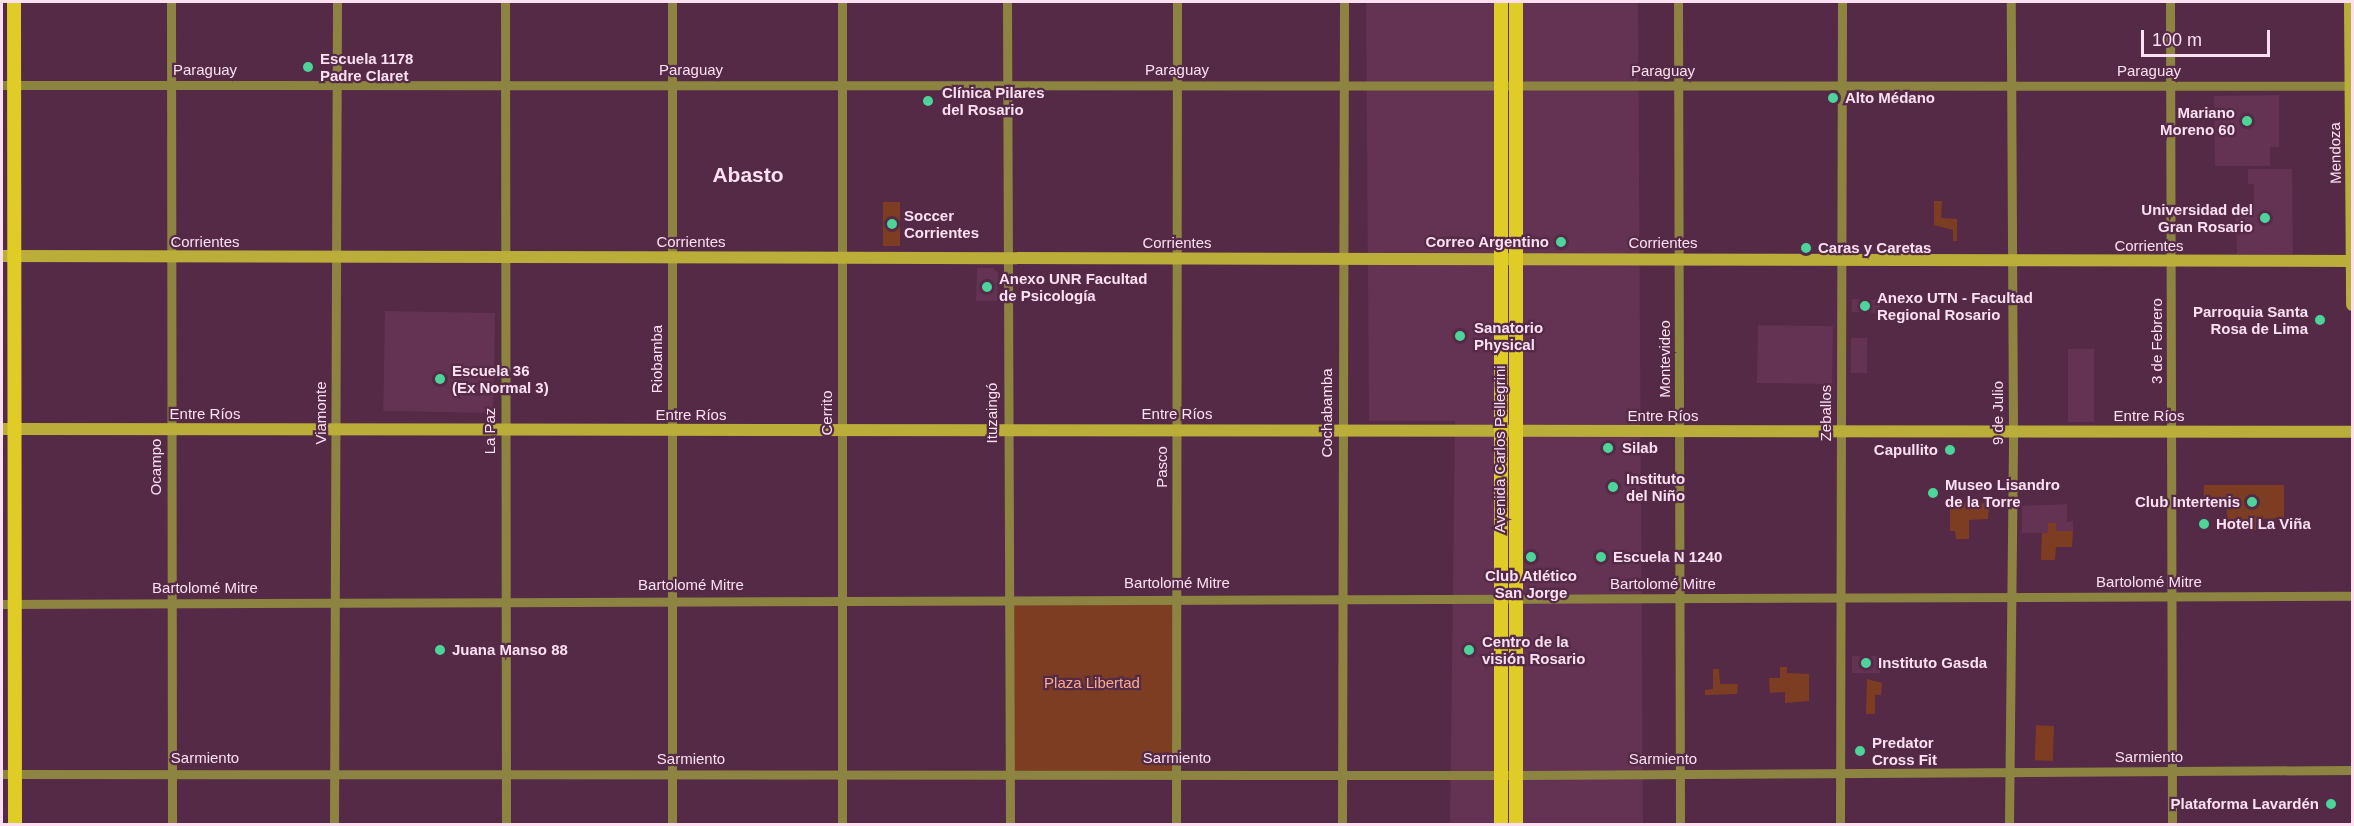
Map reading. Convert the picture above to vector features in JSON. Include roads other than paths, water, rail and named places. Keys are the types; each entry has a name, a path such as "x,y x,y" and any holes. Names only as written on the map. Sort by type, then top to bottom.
{"main road":[{"path":"14,2 8,85 8,773 15,825"},
{"name":"Avenida Carlos Pellegrini","path":"1501,2 1501,825"},
{"name":"Avenida Carlos Pellegrini","path":"1516,2 1516,825"},
{"name":"Mendoza","path":"2350,2 2352,305"},
{"name":"Corrientes","path":"8,256 1343,259 1679,257 1841,260 2352,261"},
{"name":"Entre Ríos","path":"8,429 1007,430 1177,428 1516,431 2352,432"}],"street":[{"name":"Ocampo","path":"171,2 172,825"},
{"name":"Viamonte","path":"334,825 337,2"},
{"name":"La Paz","path":"505,2 506,825"},
{"name":"Riobamba","path":"672,2 672,825"},
{"name":"Cerrito","path":"842,2 842,825"},
{"name":"Ituzaingó","path":"1007,2 1006,598 1010,825"},
{"name":"Pasco","path":"1176,825 1178,2"},
{"name":"Cochabamba","path":"1342,825 1344,2"},
{"name":"Montevideo","path":"1678,2 1680,431 1677,599 1680,825"},
{"name":"Zeballos","path":"1840,825 1842,2"},
{"name":"9 de Julio","path":"2009,825 2013,432 2011,2"},
{"name":"3 de Febrero","path":"2170,2 2172,825"},
{"name":"Paraguay","path":"8,85 2351,86"},
{"name":"Bartolomé Mitre","path":"8,604 1006,598 2352,597"},
{"name":"Sarmiento","path":"8,773 1516,775 2352,770"}],"place":[{"name":"Escuela 1178 Padre Claret","path":"308,67"},
{"name":"Alto Médano","path":"1833,98"},
{"name":"Clínica Pilares del Rosario","path":"928,101"},
{"name":"Mariano Moreno 60","path":"2247,121"},
{"name":"Universidad del Gran Rosario","path":"2265,218"},
{"name":"Soccer Corrientes","path":"892,224"},
{"name":"Correo Argentino","path":"1561,242"},
{"name":"Caras y Caretas","path":"1806,248"},
{"name":"Anexo UNR Facultad de Psicología","path":"987,287"},
{"name":"Anexo UTN - Facultad Regional Rosario","path":"1865,306"},
{"name":"Parroquia Santa Rosa de Lima","path":"2320,320"},
{"name":"Sanatorio Physical","path":"1460,336"},
{"name":"Escuela 36 (Ex Normal 3)","path":"440,379"},
{"name":"Silab","path":"1608,448"},
{"name":"Capullito","path":"1950,450"},
{"name":"Instituto del Niño","path":"1613,487"},
{"name":"Museo Lisandro de la Torre","path":"1933,493"},
{"name":"Club Intertenis","path":"2252,502"},
{"name":"Hotel La Viña","path":"2204,524"},
{"name":"Club Atlético San Jorge","path":"1531,557"},
{"name":"Escuela N 1240","path":"1601,557"},
{"name":"Juana Manso 88","path":"440,650"},
{"name":"Centro de la visión Rosario","path":"1469,650"},
{"name":"Instituto Gasda","path":"1866,663"},
{"name":"Predator Cross Fit","path":"1860,751"},
{"name":"Plataforma Lavardén","path":"2331,804"}],"district":[{"name":"Abasto","path":"748,175"}],"park label":[{"name":"Plaza Libertad","path":"1092,683"}]}
